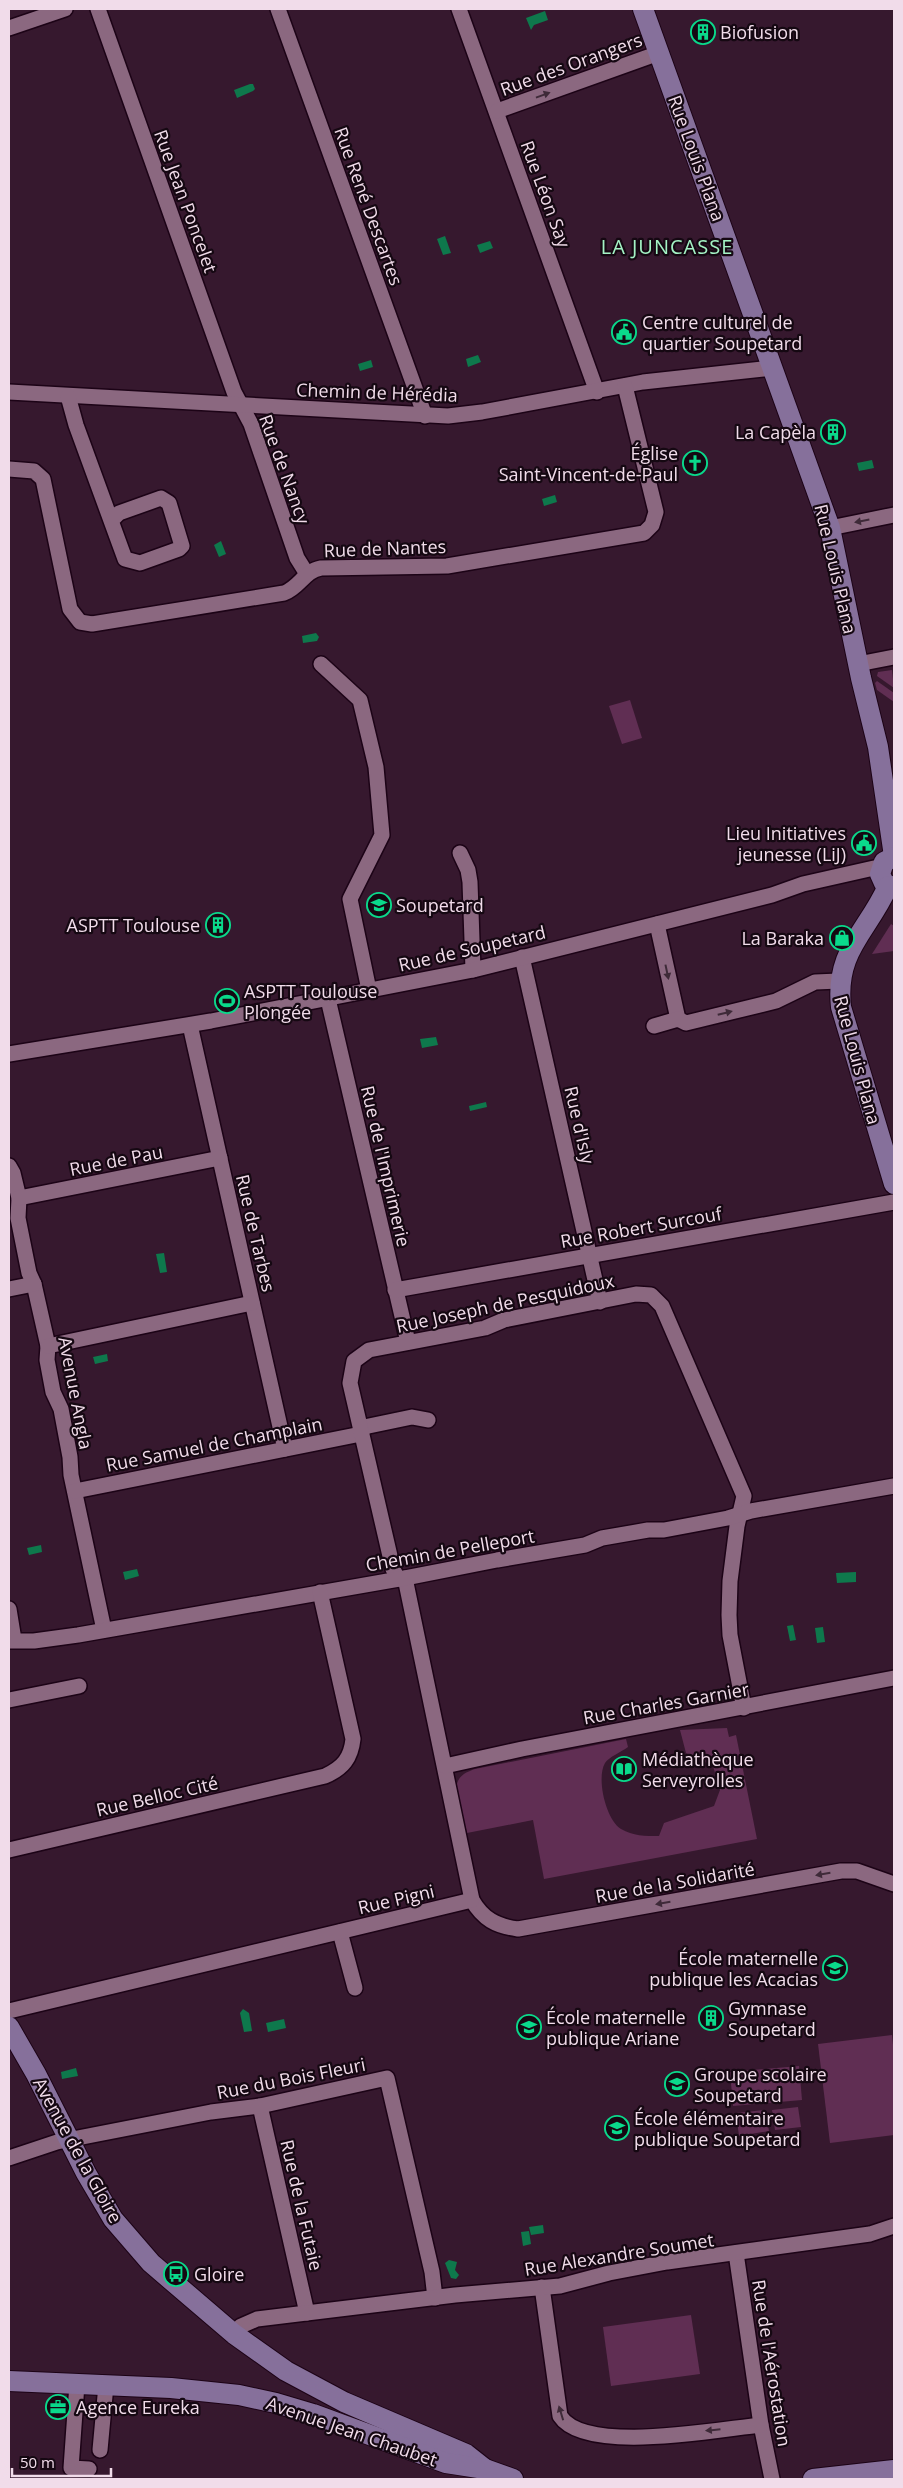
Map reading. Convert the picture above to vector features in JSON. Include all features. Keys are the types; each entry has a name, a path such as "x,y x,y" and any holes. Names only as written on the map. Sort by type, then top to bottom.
{"street":[{"path":"9,28 65,9"},
{"name":"Rue Jean Poncelet","path":"98,9 240,405"},
{"name":"Rue René Descartes","path":"278,9 425,416"},
{"name":"Rue Léon Say","path":"459,9 597,392"},
{"name":"Rue Louis Plana","path":"643,9 830,528 881,765 890,871 849,951 839,981 841,1007 894,1184"},
{"name":"Rue des Orangers","path":"497,111 659,53"},
{"name":"Chemin de Hérédia","path":"9,392 425,416 482,412 625,386 772,368"},
{"name":"Rue de Nantes","path":"9,469 34,471 43,479 70,608 80,622 92,624 284,593 295,588 307,574 321,568 447,566 644,533 652,525 656,512 625,386"},
{"path":"68,396 104,503 113,520 123,556 130,562 140,563 179,549 182,546 169,503 165,499 161,498 119,513 113,520"},
{"name":"Rue de Nancy","path":"240,405 251,424 297,558 307,574"},
{"path":"830,528 894,515"},
{"path":"858,664 894,657"},
{"path":"321,664 360,700 376,768 382,835 350,899 369,990"},
{"path":"460,853 468,870 470,882 473,970"},
{"name":"Rue de Soupetard","path":"9,1054 190,1025 473,970 772,895 803,884 874,868 890,871"},
{"path":"658,924 678,1019"},
{"name":"Rue d'Isly","path":"522,957 600,1302"},
{"path":"654,1026 678,1019 686,1023 776,1001 815,982 839,981"},
{"name":"Rue de l'Imprimerie","path":"328,999 408,1342"},
{"name":"Rue de Tarbes","path":"190,1025 285,1449"},
{"name":"Rue de Pau","path":"19,1198 220,1158"},
{"name":"Avenue Angla","path":"9,1166 13,1173 19,1198 18,1218 29,1273 34,1284 48,1346 47,1360 53,1392 61,1410 75,1491 104,1630"},
{"name":"Rue Robert Surcouf","path":"395,1290 590,1254 894,1202"},
{"path":"9,1289 34,1284"},
{"name":"Rue Joseph de Pesquidoux","path":"402,1579 393,1568 361,1434 350,1383 354,1361 369,1350 485,1328 504,1320 643,1294 657,1299 662,1306 742,1490 744,1502 730,1581 730,1635 744,1708"},
{"path":"48,1346 252,1304"},
{"name":"Rue Samuel de Champlain","path":"75,1491 361,1434 364,1426 412,1417 428,1420"},
{"name":"Chemin de Pelleport","path":"12,1640 34,1641 402,1579 585,1545 602,1538 648,1530 664,1530 741,1515 751,1511 894,1486"},
{"path":"402,1579 472,1900"},
{"name":"Rue Belloc Cité","path":"9,1850 314,1779 335,1772 346,1763 352,1750 353,1739 320,1592"},
{"path":"9,1609 12,1640"},
{"name":"Rue Charles Garnier","path":"444,1766 522,1749 894,1678"},
{"path":"9,1700 79,1686"},
{"name":"Rue de la Solidarité","path":"472,1900 479,1912 490,1921 505,1927 518,1929 841,1871 857,1871 894,1884"},
{"name":"Rue Pigni","path":"9,2011 472,1900"},
{"path":"340,1932 355,1988"},
{"name":"Avenue de la Gloire","path":"9,2027 36,2074 86,2172 122,2231 151,2263 234,2334 303,2381 344,2402 466,2454 482,2474"},
{"name":"Rue du Bois Fleuri","path":"9,2158 57,2142 211,2112 260,2106 387,2078 432,2272 435,2298"},
{"name":"Rue de la Futaie","path":"260,2106 307,2313"},
{"name":"Rue Alexandre Soumet","path":"234,2334 249,2321 435,2298 560,2286 609,2273 668,2262 870,2234 894,2226"},
{"name":"Rue de l'Aérostation","path":"736,2253 761,2425 772,2479"},
{"path":"542,2287 560,2416 566,2425 579,2431 608,2438 646,2437 761,2425"},
{"name":"Avenue Jean Chaubet","path":"9,2381 218,2392 276,2403 446,2463 482,2474 513,2479"},
{"path":"77,2384 71,2468 89,2469"},
{"path":"100,2450 106,2386"},
{"path":"813,2479 894,2470"}],"shaded area":[{"path":"545,11 548,20 534,25 531,30 526,18"},
{"path":"253,84 255,89 237,98 234,90"},
{"path":"445,236 451,253 443,255 437,239"},
{"path":"490,241 493,248 480,253 477,245"},
{"path":"478,355 481,362 468,367 466,359"},
{"path":"371,360 373,367 360,371 358,364"},
{"path":"872,460 874,468 859,471 857,463"},
{"path":"555,495 557,502 544,506 542,499"},
{"path":"221,541 226,554 219,557 214,545"},
{"path":"316,633 319,637 317,641 303,643 302,636"},
{"path":"892,670 894,688 877,676 878,672"},
{"path":"877,681 894,693 894,702 877,690 875,683"},
{"path":"630,700 642,738 622,744 609,706"},
{"path":"891,924 894,926 894,951 872,954"},
{"path":"436,1037 438,1045 422,1048 420,1039"},
{"path":"486,1102 487,1107 470,1111 469,1106"},
{"path":"164,1253 167,1272 160,1273 156,1254"},
{"path":"107,1354 108,1361 95,1364 93,1357"},
{"path":"41,1545 42,1552 29,1555 27,1548"},
{"path":"137,1569 139,1576 125,1580 123,1572"},
{"path":"856,1572 856,1582 837,1583 836,1573"},
{"path":"793,1625 796,1640 790,1641 787,1626"},
{"path":"823,1627 825,1642 817,1643 815,1628"},
{"path":"727,1728 729,1737 736,1735 757,1839 544,1879 533,1820 467,1833 457,1791 458,1781 465,1773 475,1769 626,1739 628,1747 607,1761 602,1770 602,1788 607,1808 611,1817 621,1829 644,1836 659,1836 664,1823 714,1806 720,1790 713,1766 686,1753 680,1730"},
{"path":"243,2009 249,2013 252,2031 244,2032 240,2013"},
{"path":"284,2019 286,2028 268,2032 266,2023"},
{"path":"892,2035 894,2054 894,2135 830,2143 818,2044"},
{"path":"799,2066 802,2100 733,2106 730,2072"},
{"path":"76,2068 78,2076 62,2079 61,2072"},
{"path":"798,2107 801,2127 775,2130 772,2110"},
{"path":"765,2110 769,2131 739,2136 736,2113"},
{"path":"543,2225 544,2233 531,2235 529,2227"},
{"path":"529,2231 531,2244 523,2246 521,2232"},
{"path":"449,2260 457,2262 455,2270 459,2275 456,2279 451,2278 445,2263"},
{"path":"691,2315 700,2374 611,2386 603,2327"}],"place":[{"name":"Biofusion","path":"703,32"},
{"name":"Centre culturel de quartier Soupetard","path":"624,332"},
{"name":"La Capèla","path":"833,432"},
{"name":"Église Saint-Vincent-de-Paul","path":"695,463"},
{"name":"Lieu Initiatives jeunesse (LiJ)","path":"864,843"},
{"name":"Soupetard","path":"379,905"},
{"name":"ASPTT Toulouse","path":"218,925"},
{"name":"La Baraka","path":"842,938"},
{"name":"ASPTT Toulouse Plongée","path":"227,1001"},
{"name":"Médiathèque Serveyrolles","path":"624,1769"},
{"name":"École maternelle publique les Acacias","path":"835,1968"},
{"name":"Gymnase Soupetard","path":"711,2018"},
{"name":"École maternelle publique Ariane","path":"529,2027"},
{"name":"Groupe scolaire Soupetard","path":"677,2084"},
{"name":"École élémentaire publique Soupetard","path":"617,2128"},
{"name":"Gloire","path":"176,2274"},
{"name":"Agence Eureka","path":"58,2407"}],"district":[{"name":"LA JUNCASSE","path":"667,246"}]}
